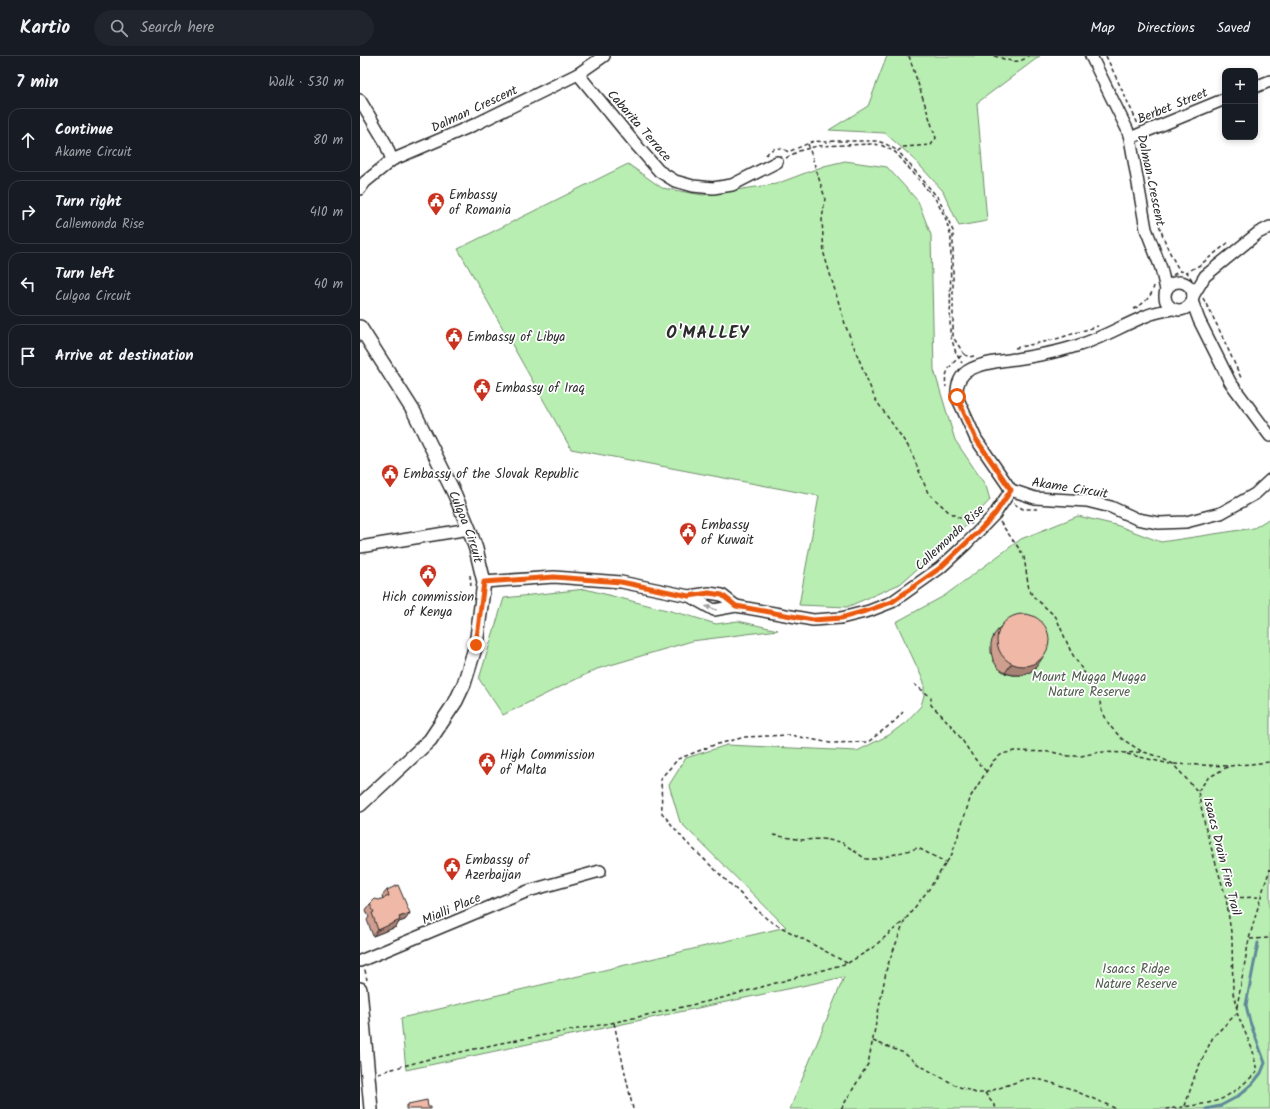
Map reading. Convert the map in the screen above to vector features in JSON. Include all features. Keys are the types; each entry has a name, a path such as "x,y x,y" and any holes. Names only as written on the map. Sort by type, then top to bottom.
{"street":[{"name":"Dalman Crescent","path":"360,189 365,182 392,160 476,124 578,74 604,56"},
{"name":"Dalman Crescent","path":"1091,56 1130,138 1146,229 1161,268 1180,286 1230,382 1270,436"},
{"name":"Cabarita Terrace","path":"578,74 659,171 675,181 693,186 712,188 732,185 777,162"},
{"path":"1258,86 1270,81"},
{"path":"360,100 385,142 392,160"},
{"name":"Berbet Street","path":"1130,138 1222,100"},
{"path":"1147,315 1180,286 1205,276 1258,233 1270,227"},
{"path":"1180,286 1166,303 1199,320"},
{"path":"967,372 978,366 992,362 1037,356 1073,348 1102,337 1147,315 1189,305 1180,286"},
{"name":"Culgoa Circuit","path":"360,327 414,412 455,495 476,549 483,587 476,645 464,684 456,701 430,740 360,805"},
{"name":"Akame Circuit","path":"967,372 958,382 957,397 976,439 1009,494 1035,498 1086,501 1111,507 1137,519 1160,523 1186,522 1221,513 1254,494 1270,480"},
{"name":"Callemonda Rise","path":"483,587 554,577 621,582 689,596 714,610 736,606 813,620 841,618 892,602 922,582 940,568 981,529 995,514 1009,494"},
{"path":"360,547 469,529"},
{"name":"Callemonda Rise","path":"689,596 709,593 722,595 736,606"},
{"name":"Mialli Place","path":"360,961 528,891 600,871"},
{"path":"360,989 371,1109"}],"path":[{"path":"898,151 903,147 931,145 936,138 909,56"},
{"path":"994,56 1017,62 1024,60 1028,56"},
{"path":"764,159 768,152 774,149 782,148 788,152 814,141 877,141 898,151 939,199 953,230 953,337 964,354 970,357 977,355"},
{"path":"808,144 825,198 822,220 824,254 846,326 875,399 910,449 928,493 950,513 981,529"},
{"path":"777,162 799,151 835,144 881,145 895,152 936,200 945,217 951,237 950,334 959,358 967,372"},
{"path":"1180,286 1187,272 1200,265 1230,242"},
{"path":"1128,312 1147,301 1152,294 1154,286 1180,286 1218,328 1244,383"},
{"path":"1013,348 1053,340 1099,326"},
{"path":"948,393 945,380 952,363 964,354"},
{"path":"1009,494 1023,510 1043,509"},
{"path":"996,526 999,521 1024,557 1029,590 1034,597 1056,617 1071,652 1098,694 1102,712 1110,726 1122,739 1141,751 1159,757 1173,764"},
{"path":"470,572 472,593 483,587"},
{"path":"914,684 931,697 931,705 942,715 962,740 978,764 987,772"},
{"path":"848,963 768,920 686,842 662,813 661,778 678,759 714,745 745,737 790,735 830,743 868,742 895,721 903,712"},
{"path":"368,1075 425,1060 501,1043 614,1023 718,999 848,963 871,949 905,920 929,889 952,854 971,796 993,761 1002,754 1014,751 1052,752 1069,756 1081,756 1100,752 1126,753 1141,751"},
{"path":"1126,753 1173,764 1230,766 1270,762"},
{"name":"Isaacs Drain Fire Trail","path":"1166,1109 1185,1107 1219,1100 1241,1086 1257,1072 1253,1051 1237,1013 1237,1008 1232,993 1232,939 1226,898 1206,830 1198,792 1173,764"},
{"path":"1198,792 1208,778 1230,766"},
{"path":"773,834 802,840 822,839 841,842 866,859 876,859 918,848 947,863"},
{"path":"1237,1008 1249,939 1270,870"},
{"path":"1226,898 1261,897"},
{"path":"841,1109 868,1064 887,966 905,920"},
{"path":"1249,939 1270,938"},
{"path":"1185,1107 1196,1072 1213,1037 1237,1013"},
{"path":"614,1023 633,1109"},
{"path":"873,1041 904,1052 918,1065 957,1086 976,1094 985,1093 1025,1079 1034,1078 1066,1087 1117,1109"},
{"path":"985,1093 997,1109"}],"green space":[{"path":"887,56 1040,56 977,103 987,221 959,226 943,191 912,157 885,133 829,130 868,106"},
{"path":"845,161 887,167 918,201 931,235 934,370 955,440 986,486 990,500 959,533 900,584 847,607 799,605 819,496 571,449 458,249 628,164 662,188 703,195 776,184 824,166"},
{"name":"Mount Mugga Mugga Nature Reserve","path":"1078,516 1116,525 1161,542 1254,528 1270,518 1270,1109 790,1109 844,977 406,1070 401,1018 786,927 680,822 669,785 686,758 727,745 857,751 889,735 906,722 921,706 924,695 924,682 896,622 944,596 1021,539"},
{"path":"585,589 716,624 738,621 778,630 692,641 597,669 503,715 479,679 504,598"}],"building":[{"path":"1018,614 1028,614 1037,618 1045,626 1049,635 1049,645 1045,654 1037,662 1028,666 1018,666 1009,662 1001,654 997,645 997,635 1001,626 1009,618"},
{"path":"398,885 410,913 399,917 400,920 378,930 372,913 374,912 370,904 375,899 379,900 389,896 387,890"},
{"path":"427,1100 428,1107 431,1107 431,1109 406,1109 408,1104"}],"waterway":[{"path":"1206,1109 1220,1106 1237,1097 1253,1083 1261,1073 1265,1063 1250,1022 1246,1005 1258,943"}],"place":[{"name":"Embassy of Romania","path":"436,216"},
{"name":"Embassy of Libya","path":"454,351"},
{"name":"Embassy of Iraq","path":"482,402"},
{"name":"Embassy of the Slovak Republic","path":"390,488"},
{"name":"Embassy of Kuwait","path":"688,546"},
{"name":"Hich commission of Kenya","path":"428,588"},
{"name":"High Commission of Malta","path":"487,776"},
{"name":"Embassy of Azerbaijan","path":"452,881"}],"district":[{"name":"O'MALLEY","path":"708,332"}],"route":[{"path":"476,645 484,582 554,577 621,582 689,596 709,593 722,595 736,606 813,620 841,618 892,602 940,568 967,543 995,514 1011,490 976,439 957,397"}],"park label":[{"name":"Isaacs Ridge Nature Reserve","path":"1136,976"}]}
